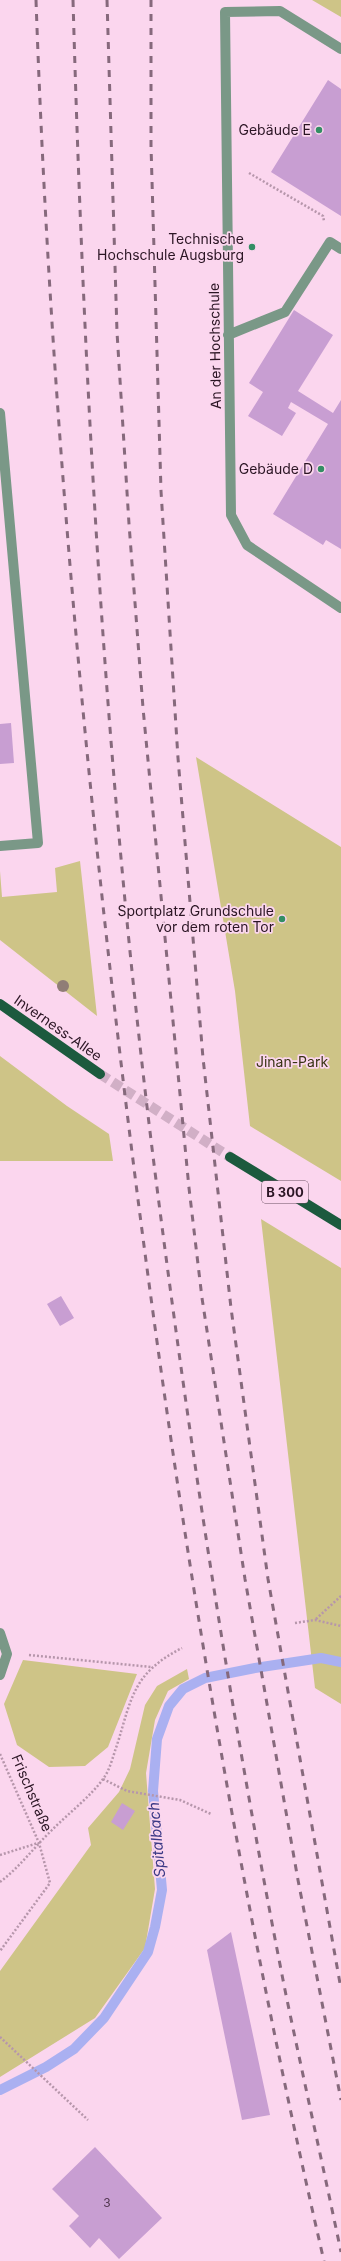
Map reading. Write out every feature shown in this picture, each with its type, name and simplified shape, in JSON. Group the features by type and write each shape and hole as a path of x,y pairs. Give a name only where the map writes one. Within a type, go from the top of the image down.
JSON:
{"main road":[{"name":"Inverness-Allee","path":"0,1004 100,1074"},
{"name":"B 300","path":"230,1157 341,1225"}],"street":[{"name":"An der Hochschule","path":"341,49 280,11 224,12 231,515 247,545 341,608"},
{"path":"228,335 285,312 330,242 341,248"},
{"path":"0,413 38,843 0,846"},
{"path":"0,1633 7,1654 4,1669 0,1675"}],"path":[{"path":"226,159 323,216 330,242"},
{"path":"315,1620 341,1596"},
{"path":"295,1623 315,1620 341,1626"},
{"path":"0,1882 14,1872 38,1843 103,1779 113,1756 130,1701 143,1676 151,1667 182,1648"},
{"path":"7,1654 151,1667"},
{"name":"Frischstraße","path":"0,1754 38,1843 50,1883 0,1951"},
{"path":"103,1779 128,1791 175,1800 211,1814"},
{"path":"0,1855 38,1843"},
{"path":"0,2037 88,2120"}],"green space":[{"path":"312,0 341,0 341,17"},
{"name":"Sportplatz Grundschule vor dem roten Tor","path":"196,757 341,847 341,1181 250,1126 235,991"},
{"path":"80,861 97,1016 0,940 0,871 2,897 57,892 55,868"},
{"path":"0,1056 67,1106 109,1134 113,1161 0,1161"},
{"path":"261,1219 341,1268 341,1704 315,1688"},
{"path":"23,1660 137,1674 108,1747 85,1766 49,1767 17,1745 4,1704"},
{"path":"187,1669 189,1679 168,1691 155,1720 146,1773 155,1889 145,1948 95,2018 0,2077 0,1971 91,1845 88,1828 119,1792 130,1769 145,1705 157,1686"}],"building":[{"name":"Gebäude E","path":"328,80 341,89 341,216 271,172"},
{"name":"Gebäude D","path":"294,310 333,335 298,391 333,413 341,400 341,549 326,540 323,545 273,514 328,424 291,402 288,408 296,413 282,436 248,416 263,392 249,383"},
{"path":"11,723 14,763 0,764 0,724"},
{"path":"61,1296 74,1318 60,1326 47,1304"},
{"path":"122,1803 135,1811 123,1830 111,1822"},
{"path":"231,1932 270,2115 242,2120 207,1950"},
{"path":"95,2147 162,2218 119,2259 99,2238 90,2248 69,2226 79,2216 52,2189"}],"waterway":[{"name":"Spitalbach","path":"0,2090 46,2067 74,2049 104,2018 148,1952 155,1927 162,1890 153,1791 157,1739 169,1706 183,1689 205,1678 255,1668 321,1658 341,1662"}],"tunnel":[{"path":"100,1074 230,1157"}],"railway":[{"path":"36,0 49,280 82,701 111,980 146,1263 188,1550 236,1836 263,1978 324,2261"},
{"path":"73,0 91,440 110,734 123,880 155,1172 183,1379 213,1585 230,1688 266,1893 286,1995 341,2252"},
{"path":"107,0 117,332 129,524 143,708 189,1188 202,1298 245,1579 298,1880 341,2100"},
{"path":"151,0 151,146 161,491 178,758 203,1058 231,1308 268,1579 341,1989"}],"place":[{"name":"Gebäude E","path":"319,130"},
{"name":"Technische Hochschule Augsburg","path":"252,247"},
{"name":"Gebäude D","path":"321,469"},
{"name":"Sportplatz Grundschule vor dem roten Tor","path":"282,919"}],"park label":[{"name":"Jinan-Park","path":"292,1062"}]}
